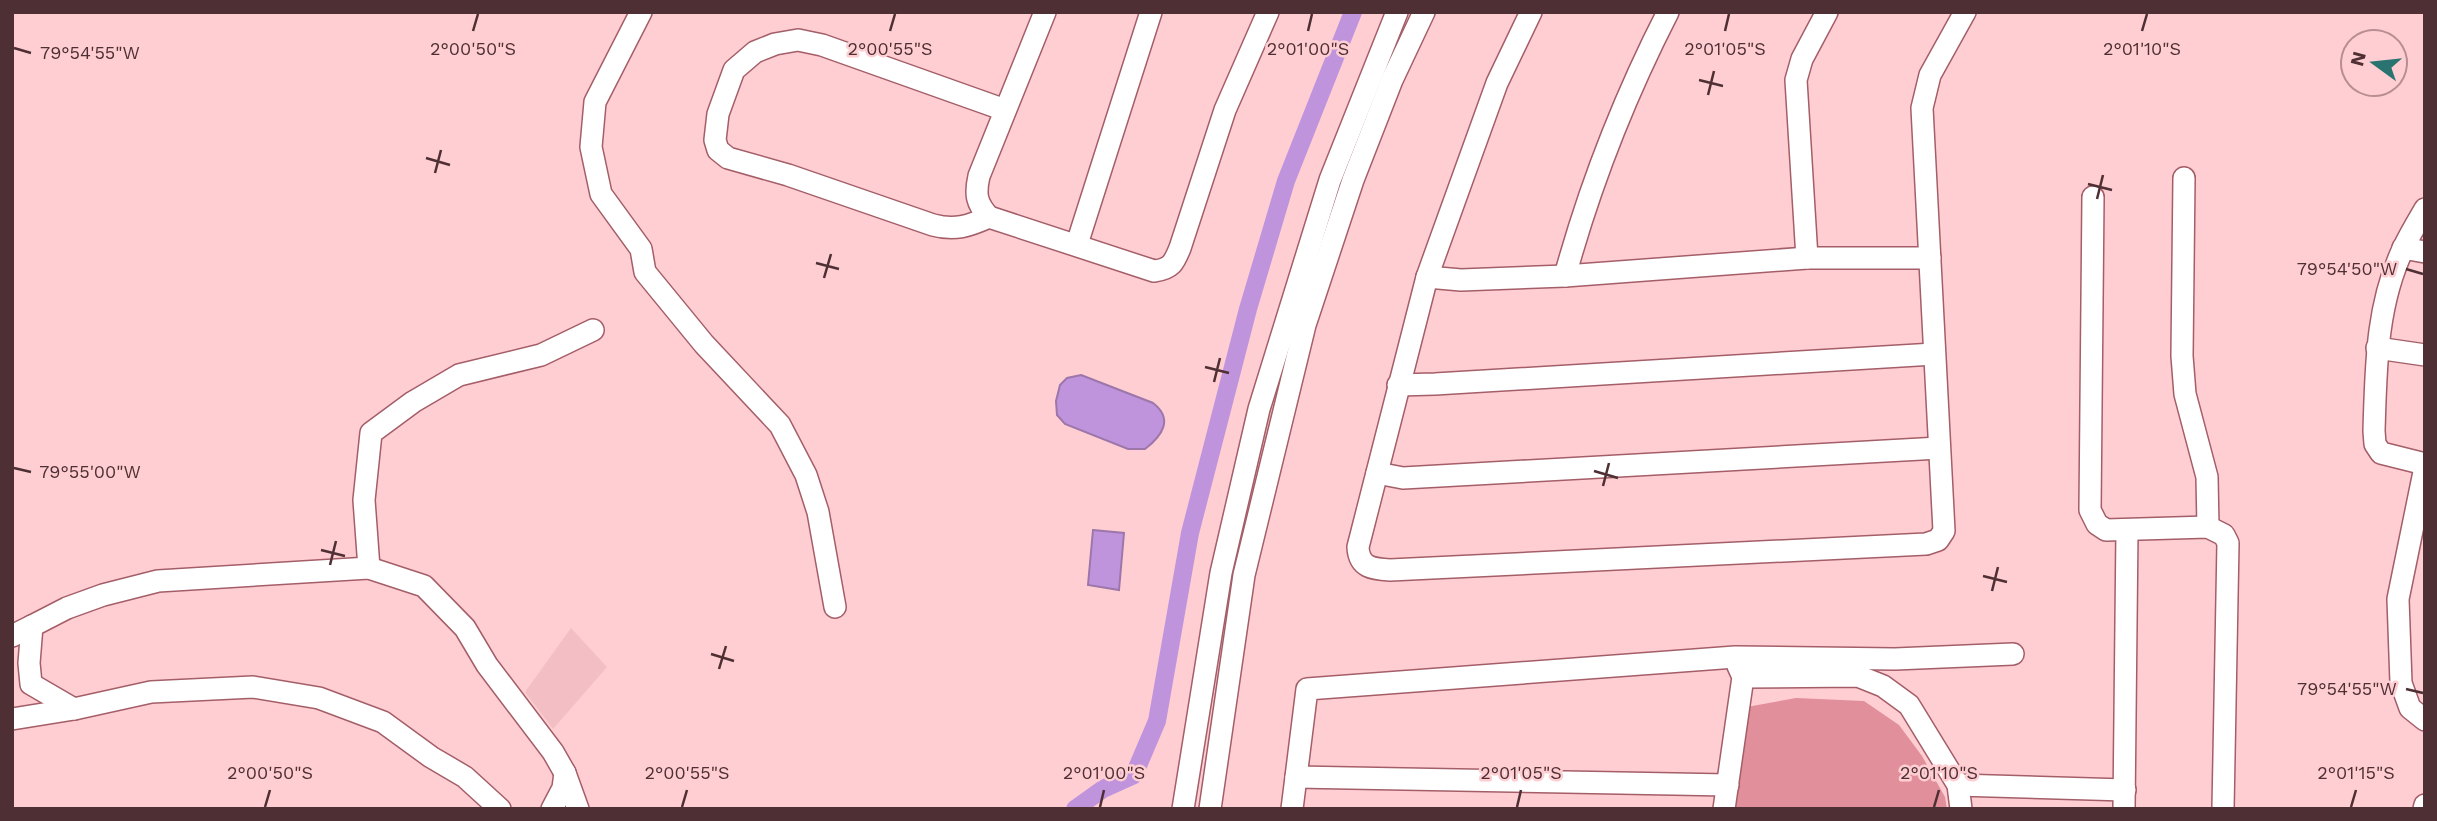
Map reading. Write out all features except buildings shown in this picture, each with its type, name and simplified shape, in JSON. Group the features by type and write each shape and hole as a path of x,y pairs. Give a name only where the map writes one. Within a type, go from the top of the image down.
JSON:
{"street":[{"path":"641,12 595,102 591,147 601,194 641,249 645,272 704,344 780,425 806,475 818,512 835,607"},
{"path":"1045,12 979,176 976,191 978,206 989,217 1154,271 1167,269 1174,263 1225,110 1268,12"},
{"path":"1077,244 1151,12"},
{"path":"1183,809 1221,572 1259,409 1330,180 1397,12"},
{"path":"1210,809 1244,575 1305,325 1353,180 1392,80 1424,12"},
{"path":"1531,12 1497,83 1427,277 1358,547 1361,560 1373,569 1930,544 1938,540 1944,531 1922,108 1923,94 1930,75 1965,12"},
{"path":"1565,276 1582,213 1647,54 1668,12"},
{"path":"1807,258 1796,80 1802,59 1827,12"},
{"path":"989,217 966,228 948,229 728,158 718,150 715,140 718,114 734,70 755,52 775,44 798,40 821,45 1005,110"},
{"path":"2185,178 2182,356 2185,394 2207,477 2208,527"},
{"path":"2093,197 2090,509 2097,524 2106,530 2208,527 2224,535 2228,543 2223,809"},
{"path":"2425,209 2403,248 2381,319 2377,348 2375,444 2381,453 2425,466 2398,599 2401,683 2410,708 2425,720"},
{"path":"2403,248 2425,251"},
{"path":"1427,277 1461,280 1565,276 1807,258 1930,258"},
{"path":"369,568 364,500 371,433 413,402 459,375 541,355 593,330"},
{"path":"2377,348 2425,355"},
{"path":"1398,384 1934,354"},
{"path":"1377,473 1402,478 1939,448"},
{"path":"1958,785 2125,800 2127,530"},
{"path":"12,636 67,608 103,595 158,581 369,568 424,586 464,628 487,665 553,752 565,773 578,809"},
{"path":"32,626 29,663 31,684 74,709"},
{"path":"1292,809 1307,689 1735,657 1895,659 2012,654"},
{"path":"1724,809 1743,677 1735,657"},
{"path":"1743,677 1858,676 1883,686 1909,705 1958,785 1961,809"},
{"path":"12,719 151,692 253,687 319,698 383,722 431,757 465,777 500,809"},
{"path":"552,809 563,788 565,773"},
{"path":"1296,777 1728,785"}],"shaded area":[{"path":"1081,375 1153,403 1163,415 1161,433 1145,449 1128,449 1065,424 1057,415 1056,401 1060,385 1067,378"},
{"path":"1093,530 1124,533 1119,590 1088,585"},
{"path":"571,628 607,667 553,729 525,692"},
{"path":"1796,698 1864,701 1899,725 1922,756 1945,797 1947,809 1724,809 1741,708"}],"waterway":[{"path":"1075,809 1103,789 1134,775 1157,721 1190,533 1248,309 1286,181 1353,12"}]}
